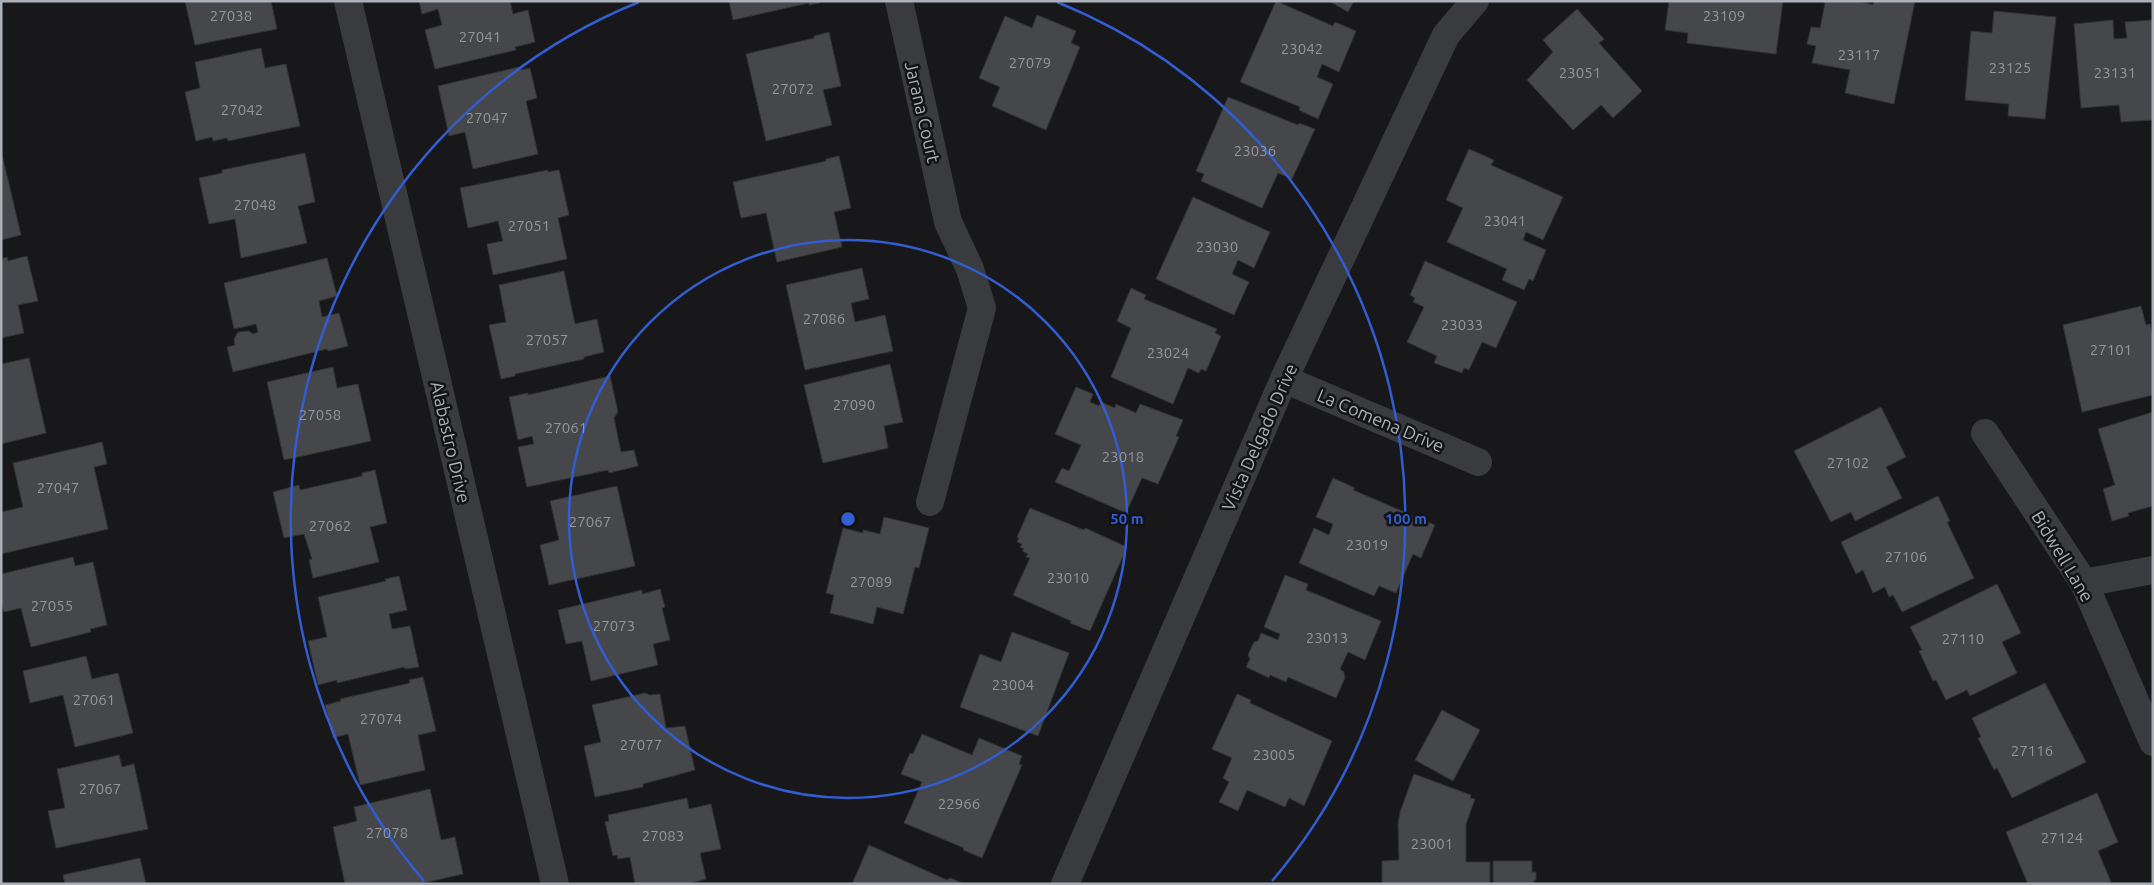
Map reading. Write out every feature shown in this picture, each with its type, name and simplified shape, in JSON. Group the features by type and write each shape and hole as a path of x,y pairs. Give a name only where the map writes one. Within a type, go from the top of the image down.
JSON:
{"street":[{"name":"Alabastro Drive","path":"348,1 554,884"},
{"name":"Jarana Court","path":"899,1 948,222 970,269 982,308 930,502"},
{"name":"Vista Delgado Drive","path":"1064,884 1284,379 1446,35 1475,1"},
{"name":"La Comena Drive","path":"1284,379 1478,462"},
{"name":"Bidwell Lane","path":"1985,433 2084,583 2153,742"},
{"path":"2084,583 2153,570"}],"building":[{"path":"185,1 271,1 277,29 195,45"},
{"path":"419,1 510,1 513,14 528,10 535,42 515,47 516,50 435,69 425,30 442,25 438,9 422,14"},
{"path":"729,1 819,1 820,3 809,5 809,3 733,20"},
{"path":"1276,1 1333,26 1335,22 1356,31 1339,72 1322,64 1317,77 1333,84 1318,119 1299,110 1300,107 1240,82"},
{"path":"1329,1 1354,1 1348,12"},
{"path":"1669,1 1783,1 1776,54 1687,43 1688,33 1665,30"},
{"path":"1823,1 1858,1 1873,5 1874,1 1915,1 1894,104 1845,93 1850,70 1812,63 1816,46 1807,44 1811,27 1820,28 1825,3"},
{"path":"1577,9 1604,39 1599,43 1642,91 1613,118 1601,105 1573,130 1527,80 1553,52 1543,40"},
{"path":"1994,11 2056,17 2045,119 2008,116 2009,104 1965,100 1971,31 1992,33"},
{"path":"1037,15 1076,31 1071,43 1080,47 1046,130 992,106 1000,87 979,78 1005,16 1032,28"},
{"path":"2113,20 2114,39 2127,38 2125,22 2153,20 2153,120 2121,122 2119,105 2081,108 2074,24"},
{"path":"829,32 841,86 823,90 832,125 766,141 746,54 814,38 814,36"},
{"path":"261,48 265,68 286,64 300,126 228,141 227,138 213,141 212,137 196,141 185,92 200,88 195,62"},
{"path":"519,67 520,70 530,68 537,98 526,101 538,154 473,169 465,132 449,136 438,86"},
{"path":"1228,97 1298,125 1299,123 1315,129 1292,179 1278,173 1262,208 1201,181 1204,174 1196,171"},
{"path":"1469,149 1494,160 1491,165 1563,197 1543,240 1526,232 1523,240 1546,250 1533,281 1529,279 1524,290 1502,280 1507,269 1447,242 1463,208 1446,200"},
{"path":"1,150 21,235 1,240"},
{"path":"305,153 315,202 298,206 307,243 241,258 235,219 209,224 199,178 222,173 222,170"},
{"path":"839,156 851,208 834,212 842,247 777,262 766,213 741,218 733,182 826,161 826,159"},
{"path":"548,170 548,172 559,170 569,215 558,218 567,259 493,275 487,244 503,241 498,221 468,228 460,188"},
{"path":"1193,197 1270,232 1254,268 1238,260 1232,274 1249,282 1234,315 1156,279"},
{"path":"27,256 38,301 18,305 24,333 1,338 1,259 7,257 8,261"},
{"path":"327,258 337,296 319,301 322,317 339,313 348,346 328,351 327,349 233,372 227,347 235,345 234,339 238,332 249,331 253,334 258,332 256,324 234,329 224,283"},
{"path":"1425,261 1517,302 1496,348 1482,342 1469,370 1464,368 1462,373 1434,363 1437,356 1407,342 1424,307 1413,302 1415,298 1410,295"},
{"path":"862,268 869,299 851,303 855,322 885,315 893,351 805,370 786,285"},
{"path":"564,271 575,324 597,319 604,352 584,357 584,359 515,374 515,376 501,379 489,325 506,322 499,285"},
{"path":"1131,288 1146,295 1144,299 1217,329 1215,333 1221,336 1206,371 1201,369 1199,373 1188,368 1173,404 1111,377 1131,328 1117,321"},
{"path":"2141,306 2146,325 2150,324 2153,337 2153,395 2082,412 2063,325"},
{"path":"29,358 46,433 1,444 1,364"},
{"path":"890,364 903,422 884,426 888,448 823,463 804,385"},
{"path":"333,367 337,388 358,384 371,441 284,460 267,382"},
{"path":"610,376 618,412 614,418 621,452 634,450 638,466 609,473 608,470 527,487 518,447 534,444 532,436 518,440 509,397 528,393 528,395"},
{"path":"1076,387 1093,394 1090,402 1099,406 1101,402 1115,408 1116,404 1136,413 1140,404 1183,420 1176,436 1179,437 1158,484 1142,478 1126,513 1055,482 1062,468 1069,471 1081,445 1055,434"},
{"path":"1881,407 1906,457 1886,467 1902,498 1855,521 1851,512 1831,522 1794,451"},
{"path":"2153,412 2153,506 2128,513 2129,516 2112,521 2103,489 2115,485 2098,429"},
{"path":"102,442 107,464 94,467 108,529 1,554 1,512 23,507 13,463"},
{"path":"375,470 387,523 370,527 379,562 313,578 309,560 312,559 304,534 284,538 273,492 299,485 300,490 362,476 362,473"},
{"path":"1333,478 1355,488 1353,490 1435,525 1421,558 1413,554 1396,593 1379,586 1374,596 1299,563 1314,528 1329,535 1333,524 1316,517"},
{"path":"617,486 635,566 549,585 540,545 559,540 550,501"},
{"path":"1938,496 1950,521 1947,522 1974,578 1902,612 1893,595 1889,597 1885,587 1873,593 1863,570 1856,574 1841,542"},
{"path":"1030,508 1084,530 1085,528 1127,547 1090,631 1013,595 1030,558 1026,557 1028,554 1022,551 1024,549 1020,547 1022,544 1017,542 1019,538 1017,537"},
{"path":"884,517 929,528 919,568 915,567 903,614 877,607 873,624 830,613 834,595 826,593 843,528 863,533 863,530 880,534"},
{"path":"73,557 75,566 93,562 107,625 90,629 91,632 31,647 21,608 4,612 1,602 1,574"},
{"path":"1285,575 1308,584 1306,590 1381,621 1365,660 1348,652 1340,669 1344,672 1345,678 1336,698 1288,677 1286,682 1270,675 1269,678 1246,667 1250,659 1248,655 1261,633 1278,640 1280,634 1264,627"},
{"path":"399,576 407,610 389,614 392,629 410,626 419,667 405,669 404,667 337,683 337,680 318,685 308,641 327,637 318,597 386,581 385,579"},
{"path":"1997,584 2021,633 2002,642 2017,673 1970,696 1967,690 1946,700 1936,680 1933,681 1919,651 1922,650 1910,627"},
{"path":"660,589 665,607 662,608 670,640 653,644 658,665 591,681 582,641 566,644 558,610 642,590 642,594"},
{"path":"1012,632 1069,653 1038,736 960,707 980,654 1001,662"},
{"path":"86,656 92,679 118,673 133,733 75,747 63,695 30,703 23,671"},
{"path":"423,677 436,731 418,735 425,770 360,785 348,734 333,738 325,705 341,701 340,699 410,683 409,680"},
{"path":"2045,683 2086,762 2012,798 1997,768 1994,770 1978,738 1981,737 1972,718"},
{"path":"645,693 650,695 660,694 666,728 685,726 695,770 643,784 643,787 595,797 584,746 601,742 592,705"},
{"path":"1237,694 1251,700 1250,703 1332,741 1304,806 1289,798 1285,807 1247,790 1238,811 1219,802 1229,782 1223,778 1232,758 1212,749"},
{"path":"1442,710 1480,730 1453,781 1415,760"},
{"path":"922,734 972,755 979,738 1022,756 1019,764 1022,765 982,858 963,850 964,848 904,823 922,782 901,774 910,753 913,754"},
{"path":"119,755 122,767 134,764 148,829 56,848 48,811 65,808 57,769"},
{"path":"1414,774 1471,795 1470,798 1475,799 1466,824 1466,862 1490,862 1490,884 1382,884 1382,861 1399,860 1398,825 1400,812"},
{"path":"430,789 441,840 455,837 463,874 419,884 345,884 333,827 357,821 354,807"},
{"path":"2097,793 2118,842 2098,851 2111,882 2106,884 2028,884 2006,832"},
{"path":"687,798 689,809 711,804 721,849 700,853 706,879 687,884 635,884 630,857 618,859 617,855 613,856 605,822 609,821 608,815"},
{"path":"869,845 947,880 951,878 964,884 852,884"},
{"path":"140,858 146,884 65,884 63,875"},
{"path":"1493,861 1532,861 1532,872 1536,872 1534,884 1493,884"}]}
